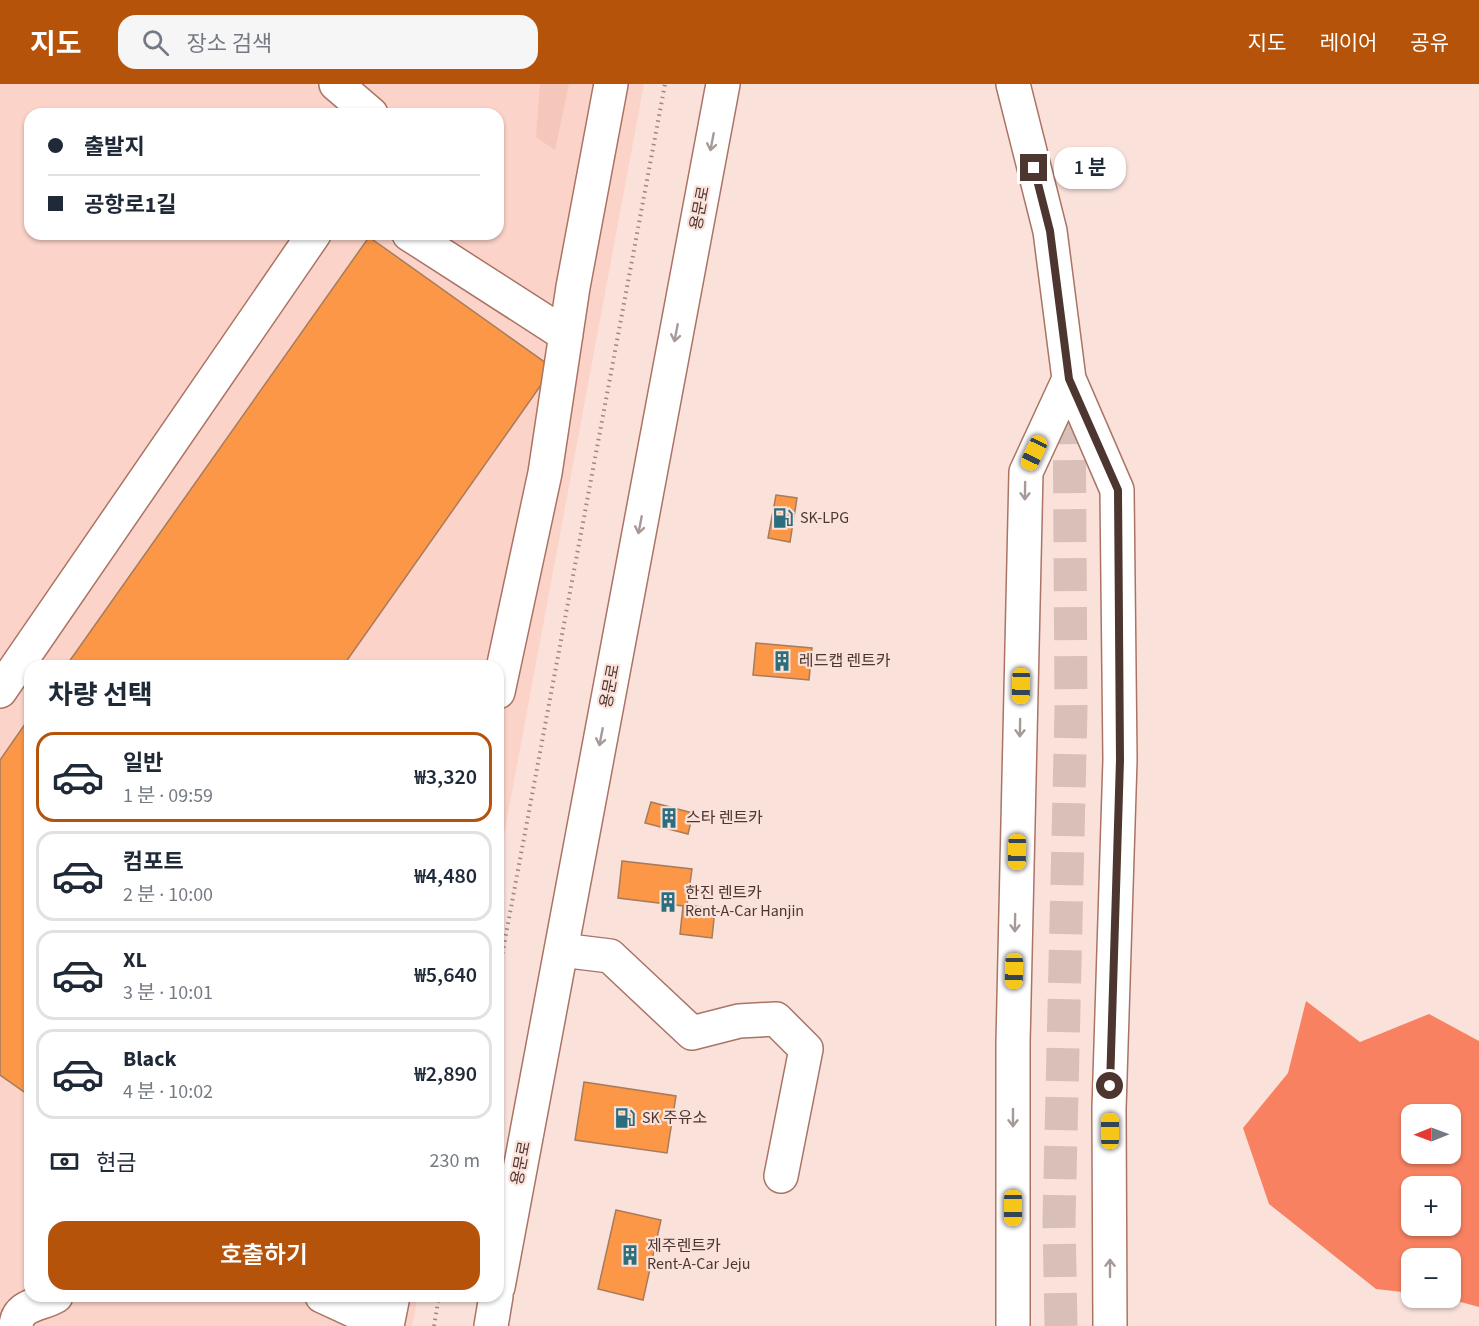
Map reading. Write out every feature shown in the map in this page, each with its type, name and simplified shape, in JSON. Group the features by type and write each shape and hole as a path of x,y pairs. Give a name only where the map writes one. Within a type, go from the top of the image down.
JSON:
{"street":[{"path":"336,84 364,108"},
{"path":"504,664 545,473 589,194 611,84"},
{"name":"용문로","path":"504,1255 723,84"},
{"path":"1012,84 1050,231 1069,379 1118,490 1120,760 1109,1109 1110,1326"},
{"path":"0,691 310,240"},
{"path":"418,240 567,335"},
{"path":"1013,1326 1012,1042 1026,472 1069,379"},
{"path":"561,950 610,956 692,1034 739,1021 776,1019 806,1049 781,1176"},
{"path":"16,1326 19,1314 25,1308 40,1302"},
{"path":"335,1302 387,1326 392,1302"},
{"path":"491,1326 495,1302"}],"path":[{"path":"504,945 665,84"},
{"path":"434,1326 438,1302"}],"shaded area":[{"path":"0,84 644,84 504,835 504,660 24,660 24,1302 417,1302 412,1326 0,1326"},
{"path":"540,84 569,84 555,150 536,137"},
{"path":"1306,1001 1360,1042 1429,1014 1479,1041 1479,1307 1461,1302 1461,1248 1401,1248 1401,1292 1376,1289 1269,1204 1243,1128 1288,1073"}],"building":[{"path":"367,240 373,240 553,368 347,660 70,660"},
{"name":"SK-LPG","path":"776,495 797,498 790,542 768,538"},
{"name":"레드캡 렌트카","path":"756,643 812,648 809,680 753,675"},
{"path":"24,726 24,1092 0,1075 0,760"},
{"name":"스타 렌트카","path":"651,802 693,813 688,834 645,823"},
{"name":"한진 렌트카 Rent-A-Car Hanjin","path":"622,861 692,869 687,905 715,909 712,938 680,934 683,906 618,898"},
{"name":"SK 주유소","path":"584,1082 676,1096 667,1153 575,1140"},
{"name":"제주렌트카 Rent-A-Car Jeju","path":"616,1210 661,1220 643,1300 598,1289"}],"tunnel":[{"path":"1061,1326 1059,1220 1071,709 1069,379"}],"place":[{"name":"SK-LPG","path":"783,518"},
{"name":"레드캡 렌트카","path":"782,661"},
{"name":"스타 렌트카","path":"669,818"},
{"name":"한진 렌트카 Rent-A-Car Hanjin","path":"668,902"},
{"name":"SK 주유소","path":"625,1118"},
{"name":"제주렌트카 Rent-A-Car Jeju","path":"630,1255"}],"route":[{"path":"1034,168 1050,231 1069,379 1118,490 1120,760 1110,1086"}]}
